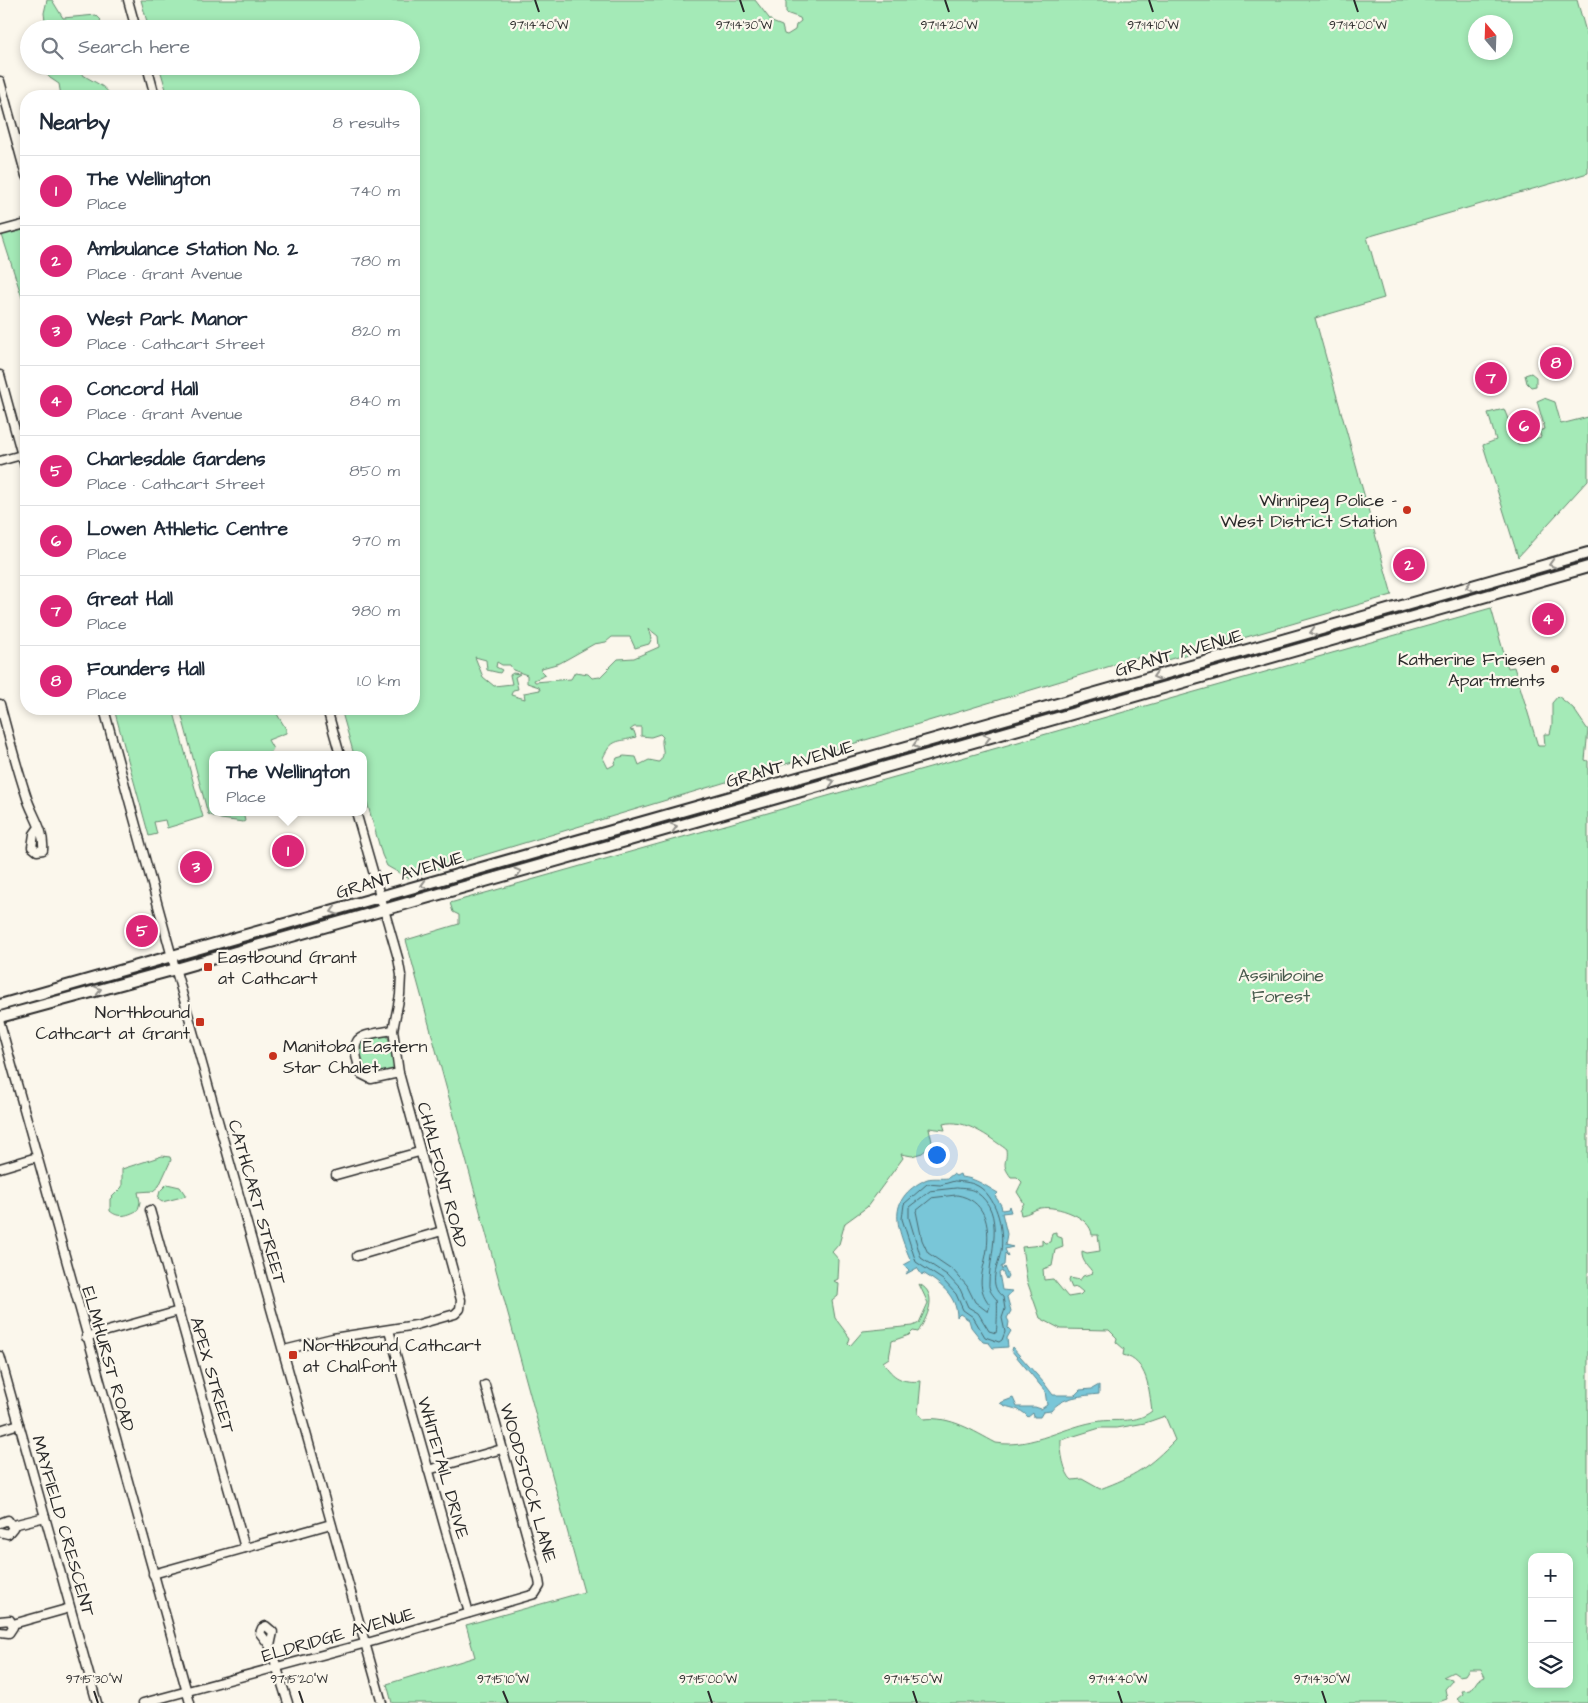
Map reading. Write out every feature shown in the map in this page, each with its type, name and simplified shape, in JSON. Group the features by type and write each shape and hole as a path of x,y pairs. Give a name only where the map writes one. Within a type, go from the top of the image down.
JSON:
{"main road":[{"name":"GRANT AVENUE","path":"0,1005 1588,554"},
{"name":"GRANT AVENUE","path":"0,1017 176,969 1588,567"}],"street":[{"path":"128,0 134,20"},
{"path":"149,75 153,90"},
{"path":"0,80 20,154"},
{"path":"0,232 20,226"},
{"path":"0,375 20,441"},
{"path":"0,461 20,455"},
{"path":"0,704 26,798 39,827"},
{"name":"CATHCART STREET","path":"106,715 382,1703"},
{"path":"329,715 339,751"},
{"name":"CHALFONT ROAD","path":"284,1350 333,1338 388,1330 455,1314 460,1309 461,1300 419,1152 399,1073 393,1030 400,995 400,975 381,898 357,816"},
{"name":"ELMHURST ROAD","path":"0,1023 86,1338 190,1703"},
{"path":"393,1030 364,1036 356,1041 354,1049 361,1074 371,1079 399,1073"},
{"path":"336,1175 419,1152"},
{"path":"0,1168 37,1157"},
{"name":"APEX STREET","path":"150,1210 245,1548"},
{"path":"357,1256 442,1231"},
{"path":"86,1338 179,1311"},
{"name":"WHITETAIL DRIVE","path":"388,1330 468,1613"},
{"name":"MAYFIELD CRESCENT","path":"0,1356 97,1703"},
{"name":"WOODSTOCK LANE","path":"485,1385 539,1580 538,1590"},
{"path":"0,1430 19,1424"},
{"path":"428,1470 502,1449"},
{"path":"12,1525 44,1517"},
{"path":"0,1522 6,1520 12,1525"},
{"path":"153,1574 331,1524"},
{"path":"0,1532 8,1534 12,1530 12,1525"},
{"name":"ELDRIDGE AVENUE","path":"143,1703 187,1693 530,1596 538,1590"},
{"path":"13,1624 70,1608"},
{"path":"0,1621 7,1619 13,1624"},
{"path":"0,1632 9,1633 13,1630 13,1624"},
{"path":"270,1646 288,1703"}],"green space":[{"path":"47,0 52,0 63,18 96,15 101,20 45,20 44,13"},
{"path":"141,0 755,0 772,22 782,26 784,34 787,35 795,30 796,25 801,21 800,18 786,13 786,0 1577,0 1588,39 1588,173 1367,237 1384,298 1315,318 1392,595 1160,662 1157,652 408,878 387,866 382,855 367,802 367,751 353,751 343,715 420,715 420,90 166,90 162,75 420,75 420,20 147,20","holes":["649,629 658,636 659,647 634,658 618,659 600,677 592,678 588,674 575,672 571,679 535,682 534,680 546,675 541,670 542,668 560,663 594,644 606,642 612,637 630,637 635,648 649,644 652,638","475,657 486,660 487,670 500,673 502,670 496,667 497,662 502,665 510,665 513,670 527,675 527,683 539,687 540,690 524,693 525,699 511,695 513,690 518,689 515,677 520,674 513,673 510,675 512,684 494,686 483,677","634,727 641,727 641,736 651,737 660,734 663,737 662,759 659,762 649,760 639,765 636,757 624,756 617,758 614,765 608,768 603,758 609,747 616,742 636,737 634,731 630,730"]},
{"path":"47,75 83,75 107,90 60,90 59,84"},
{"path":"20,230 20,291 2,235"},
{"path":"1531,373 1536,377 1536,386 1531,387 1527,383 1525,375"},
{"path":"1544,398 1555,402 1561,424 1588,417 1588,480 1518,557 1483,445 1496,440 1488,413 1504,409 1518,444 1541,437 1539,431 1545,429 1537,401"},
{"name":"Assiniboine Forest","path":"1491,608 1508,668 1514,667 1538,746 1545,746 1544,734 1550,734 1552,703 1558,696 1573,708 1588,730 1585,760 1588,761 1588,1703 1462,1703 1457,1699 1463,1694 1462,1691 1471,1690 1478,1680 1485,1677 1481,1669 1469,1669 1465,1675 1459,1676 1453,1672 1443,1677 1452,1679 1452,1681 1445,1689 1447,1699 1436,1703 392,1703 387,1684 475,1657 466,1625 584,1592 406,940 459,924 459,915 453,912 450,903","holes":["951,1123 968,1126 1006,1149 1006,1169 1011,1177 1017,1177 1022,1182 1017,1192 1024,1203 1020,1210 1021,1215 1040,1208 1064,1210 1086,1223 1092,1235 1098,1235 1100,1251 1087,1253 1082,1251 1084,1261 1093,1273 1083,1276 1080,1280 1070,1278 1069,1281 1072,1288 1077,1287 1083,1292 1080,1295 1068,1297 1053,1279 1044,1280 1043,1269 1052,1266 1055,1250 1063,1247 1062,1238 1056,1236 1056,1232 1052,1233 1050,1242 1045,1243 1042,1240 1042,1245 1022,1247 1027,1281 1040,1318 1061,1329 1109,1330 1117,1338 1116,1342 1124,1349 1123,1355 1138,1363 1146,1377 1152,1411 1140,1418 1088,1423 1036,1440 1009,1444 996,1443 953,1422 924,1419 918,1414 921,1381 908,1381 894,1376 883,1362 889,1358 892,1341 909,1335 913,1331 918,1332 927,1314 930,1300 929,1294 919,1284 928,1303 919,1323 913,1326 863,1331 850,1346 848,1344 850,1338 835,1318 832,1301 838,1296 839,1284 834,1281 838,1279 839,1260 832,1252 839,1244 845,1223 867,1207 903,1158 901,1154 912,1156 922,1153 932,1145 929,1128 945,1130 943,1124","1165,1416 1175,1440 1141,1470 1123,1480 1100,1489 1082,1479 1072,1480 1069,1477 1063,1462 1061,1440 1100,1428 1117,1428 1145,1423"]},
{"path":"116,715 175,715 203,817 167,828 165,820 154,822 157,834 149,836"},
{"path":"182,715 278,715 286,729 286,733 268,740 273,749 271,751 209,751 208,814"},
{"path":"213,816 244,816 245,821 243,822"},
{"path":"384,1033 389,1039 395,1062 394,1068 387,1074 377,1076 363,1073 358,1044 362,1040"},
{"path":"162,1156 170,1157 171,1160 159,1186 153,1191 138,1192 140,1202 138,1210 128,1215 120,1216 110,1211 110,1199 122,1187 122,1169"},
{"path":"167,1184 180,1187 186,1196 162,1202 158,1199 160,1191"}],"water":[{"path":"953,1174 956,1176 960,1174 961,1177 976,1181 998,1193 995,1196 1002,1210 1008,1209 1009,1206 1011,1212 1002,1213 1007,1234 1005,1245 1013,1247 1005,1249 1008,1256 1005,1253 1004,1265 1001,1267 1002,1270 1004,1267 1008,1276 1006,1279 1002,1271 999,1273 1002,1290 1012,1291 1007,1297 1011,1311 1007,1318 1009,1322 1008,1328 1011,1331 1007,1338 1008,1347 993,1348 989,1343 983,1342 971,1327 969,1320 960,1314 957,1317 954,1302 946,1290 923,1273 922,1275 917,1268 906,1274 909,1270 904,1265 911,1261 899,1226 899,1206 904,1196 912,1188 925,1180 948,1178"},
{"path":"1012,1347 1053,1395 1075,1395 1080,1390 1092,1389 1099,1385 1099,1394 1080,1396 1061,1402 1051,1411 1043,1412 1040,1417 1034,1417 1033,1413 1028,1417 1021,1411 1000,1403 1013,1398 1017,1407 1041,1409 1047,1405 1045,1391 1011,1350"}],"place":[{"name":"Founders Hall","path":"1556,363"},
{"name":"Great Hall","path":"1491,378"},
{"name":"Lowen Athletic Centre","path":"1524,426"},
{"name":"Winnipeg Police - West District Station","path":"1407,510"},
{"name":"Ambulance Station No. 2","path":"1409,565"},
{"name":"Concord Hall","path":"1548,619"},
{"name":"Katherine Friesen Apartments","path":"1555,669"},
{"name":"The Wellington","path":"288,851"},
{"name":"West Park Manor","path":"196,867"},
{"name":"Charlesdale Gardens","path":"142,931"},
{"name":"Eastbound Grant at Cathcart","path":"208,967"},
{"name":"Northbound Cathcart at Grant","path":"200,1022"},
{"name":"Manitoba Eastern Star Chalet","path":"273,1056"},
{"name":"Northbound Cathcart at Chalfont","path":"293,1355"}]}
